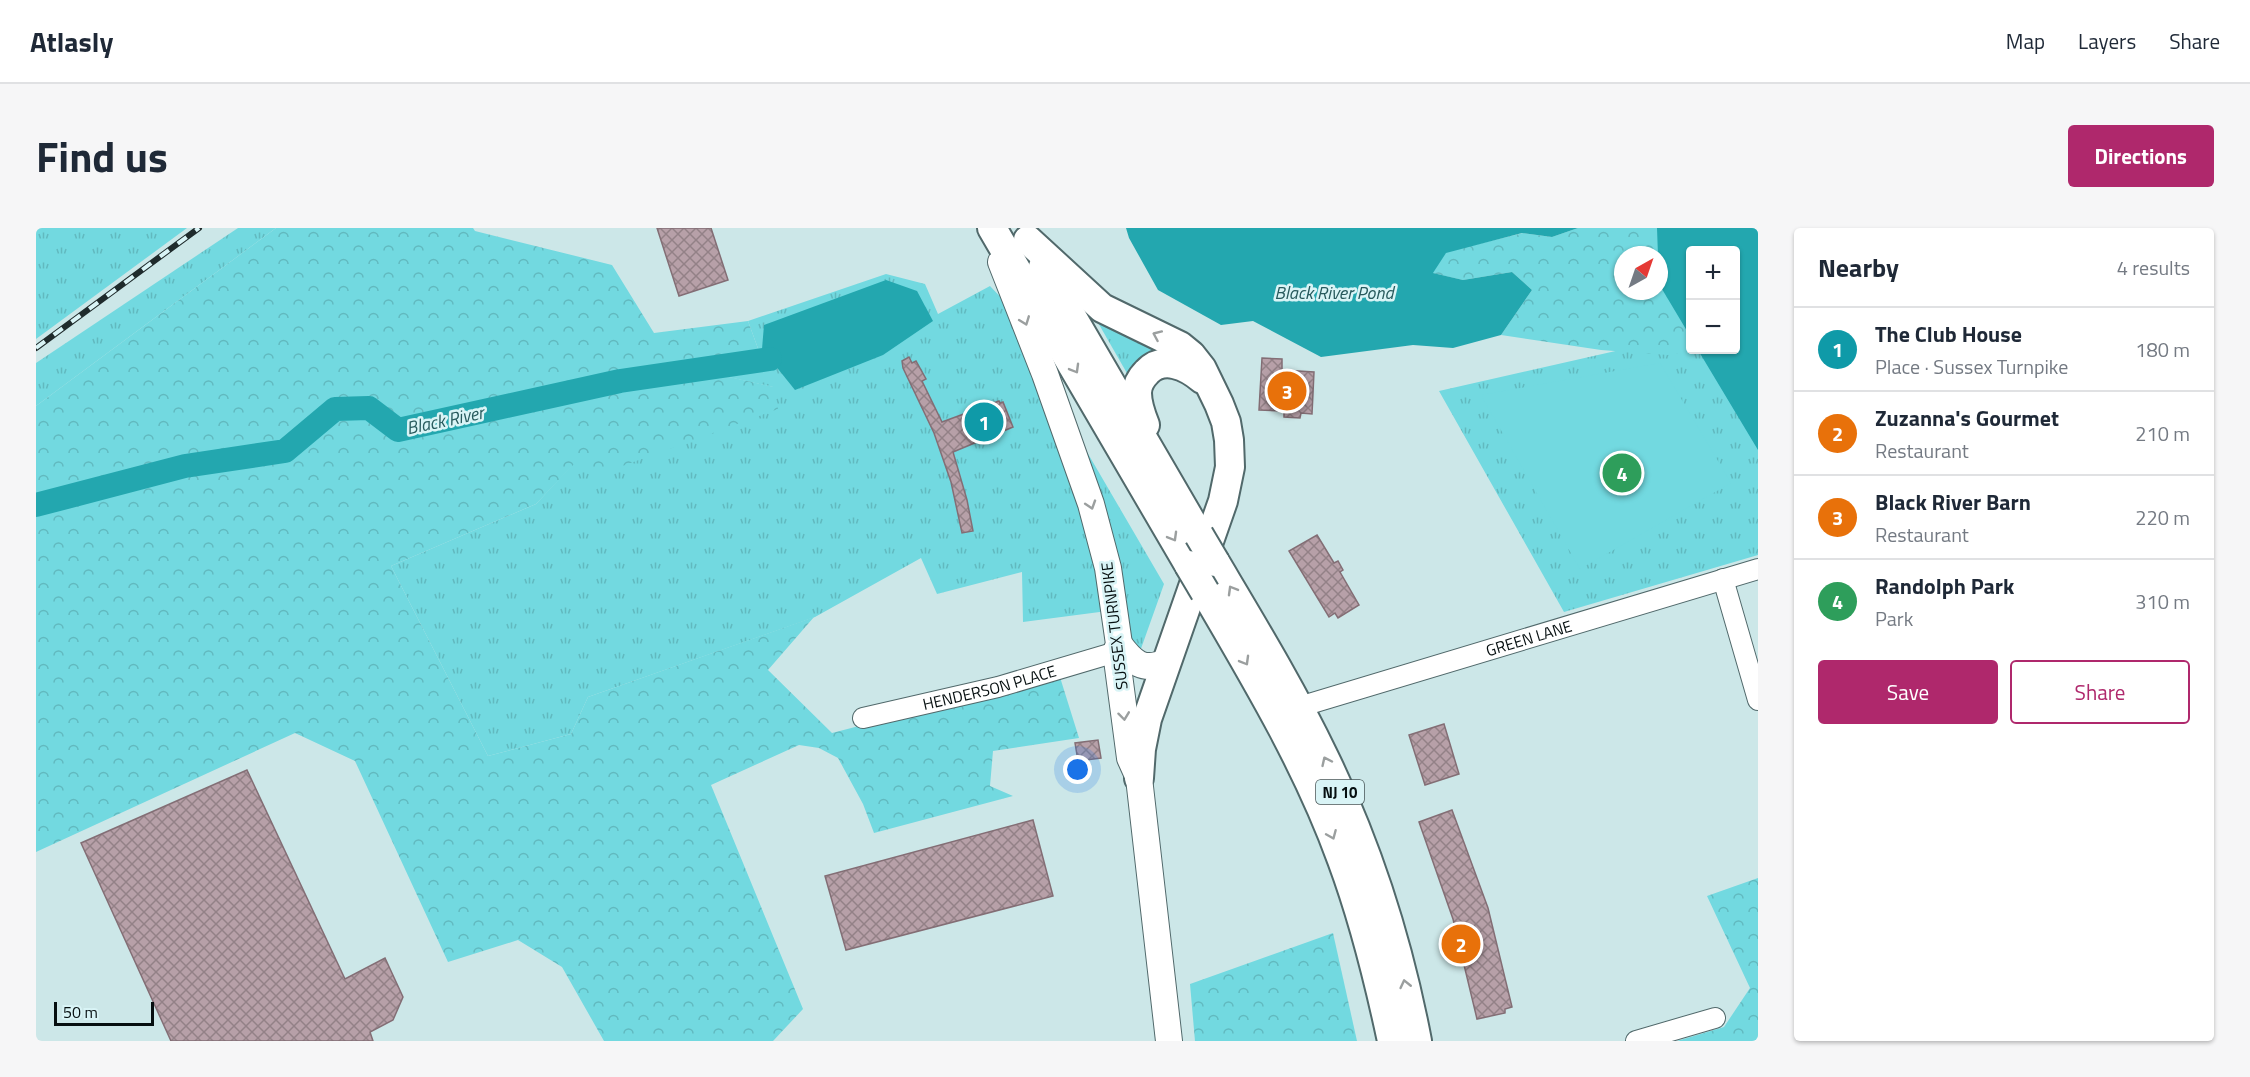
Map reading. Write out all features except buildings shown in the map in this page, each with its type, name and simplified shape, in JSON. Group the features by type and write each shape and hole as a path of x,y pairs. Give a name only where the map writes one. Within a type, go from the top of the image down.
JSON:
{"highway":[{"name":"NJ 10","path":"992,228 1202,563 1299,707 1335,780 1378,889 1400,960 1417,1041"},
{"name":"NJ 10","path":"1025,234 1199,535 1205,592 1290,742 1342,860 1363,923 1392,1041"},
{"path":"1025,234 1102,308 1171,341 1191,355 1202,369 1226,422 1230,467 1228,483 1147,719 1141,749 1139,778"},
{"path":"1161,470 1138,402 1137,388 1142,377 1156,365 1178,364 1197,374 1212,389"}],"main road":[{"name":"SUSSEX TURNPIKE","path":"987,228 1024,319 1091,504 1108,568 1130,758 1139,778 1169,1041"},
{"path":"1118,648 1137,664 1157,666 1166,662"}],"street":[{"name":"GREEN LANE","path":"1299,707 1758,569"},
{"path":"1723,579 1758,700"},
{"name":"HENDERSON PLACE","path":"863,718 999,687 1118,648"},
{"path":"1636,1041 1715,1018"}],"green space":[{"path":"36,228 187,228 36,339"},
{"path":"238,228 276,228 36,406 36,363"},
{"path":"276,228 473,228 475,231 612,265 654,333 748,321 760,354 725,376 774,387 778,409 606,472 575,463 536,504 391,566 488,756 571,734 588,697 814,617 768,670 832,733 1059,674 1079,738 993,751 990,786 1013,796 874,833 863,804 838,758 819,748 799,745 711,785 803,1009 773,1041 604,1041 562,967 518,940 448,962 355,761 295,733 36,852 36,406"},
{"path":"1578,228 1657,228 1658,246 1614,246 1614,300 1668,299 1686,329 1686,352 1668,355 1601,350 1501,335 1532,290 1512,272 1463,280 1432,273 1446,252 1523,233 1552,237"},
{"path":"1603,228 1758,228 1758,555 1564,612 1439,391 1664,340 1660,300 1668,300 1668,246 1616,246"},
{"path":"886,274 925,284 938,314 990,286 1010,307 1059,404 1164,584 1127,688 1115,610 1023,622 1022,572 937,594 921,558 815,617 588,697 571,734 488,756 391,566 536,504 575,462 773,387 724,376 760,354 748,321"},
{"path":"1089,307 1172,350 1128,375"},
{"path":"1660,363 1731,483 1580,569 1481,395"},
{"path":"1758,878 1758,1041 1677,1041 1724,1027 1750,988 1707,896"},
{"path":"1333,933 1357,1041 1195,1041 1190,984"}],"water":[{"name":"Black River Pond","path":"1126,228 1578,228 1552,237 1522,233 1446,253 1433,273 1463,280 1512,272 1532,290 1501,335 1453,348 1413,345 1321,357 1253,321 1221,325 1158,290 1129,238"},
{"path":"1657,228 1758,228 1758,450 1700,354 1740,354 1740,246 1686,246 1686,329 1668,299 1668,246 1658,246"},
{"path":"886,280 917,291 933,321 883,355 795,390 762,349 764,325"}],"waterway":[{"name":"Black River","path":"36,505 185,466 285,451 335,409 369,408 398,430 620,381 770,359"}],"railway":[{"path":"36,348 199,228"}],"place":[{"name":"Black River Barn","path":"1287,391"},
{"name":"The Club House","path":"984,422"},
{"name":"Randolph Park","path":"1622,473"},
{"name":"Zuzanna's Gourmet","path":"1461,944"}]}
